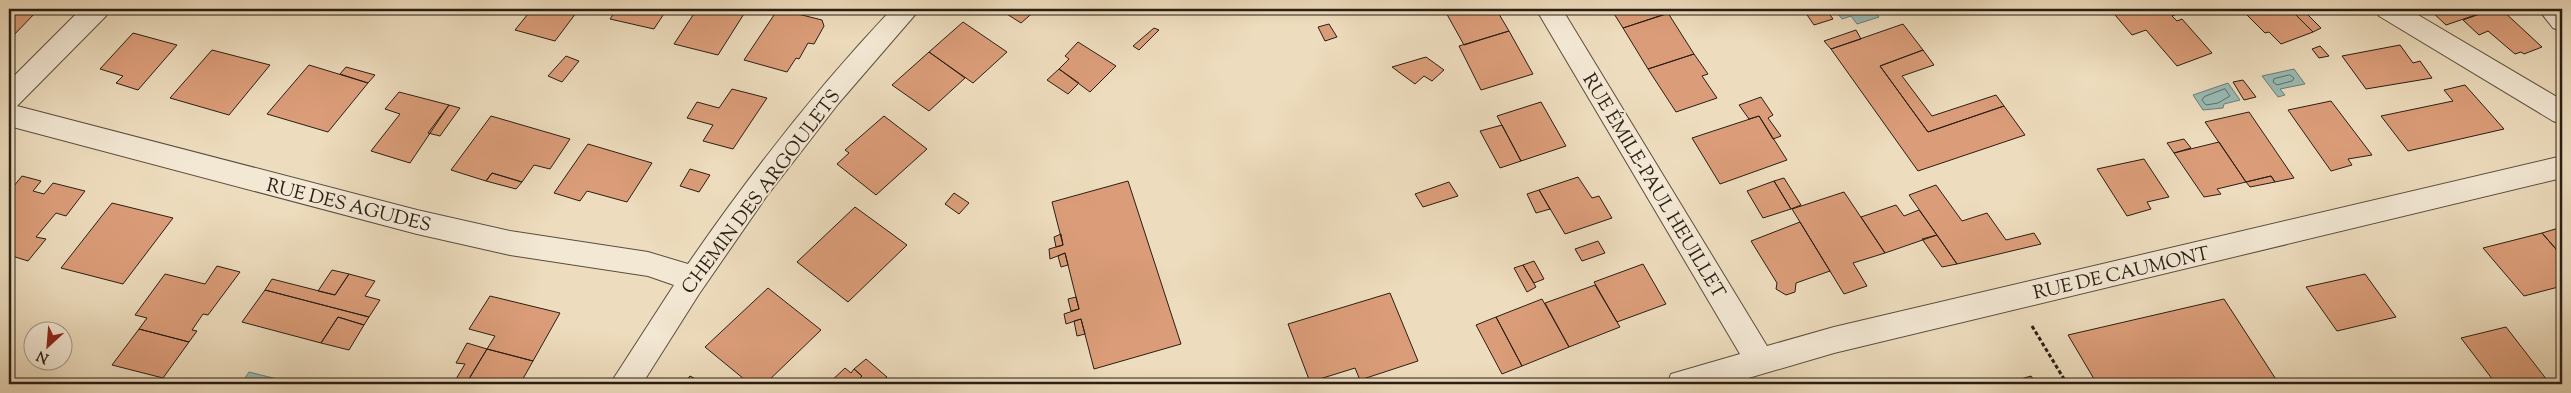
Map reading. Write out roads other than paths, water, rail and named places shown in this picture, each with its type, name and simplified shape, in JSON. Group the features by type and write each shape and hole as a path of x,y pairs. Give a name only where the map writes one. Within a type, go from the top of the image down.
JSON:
{"street":[{"path":"9,98 97,9"},
{"name":"CHEMIN DES ARGOULETS","path":"625,384 693,278 819,109 879,38 907,9"},
{"name":"RUE ÉMILE-PAUL HEUILLET","path":"1549,9 1760,361"},
{"path":"2388,9 2562,113"},
{"path":"2551,9 2562,21"},
{"name":"RUE DES AGUDES","path":"9,115 417,222 510,243 648,264 693,278"},
{"name":"RUE DE CAUMONT","path":"1682,384 1834,340 2562,167"}],"water":[{"path":"1834,9 1873,9 1879,17 1857,24 1851,16 1842,19"},
{"path":"2294,69 2305,84 2280,89 2285,95 2278,97 2262,76"},
{"path":"2228,83 2240,100 2224,104 2223,108 2203,110 2193,95"},
{"path":"249,372 297,384 241,384"}]}
